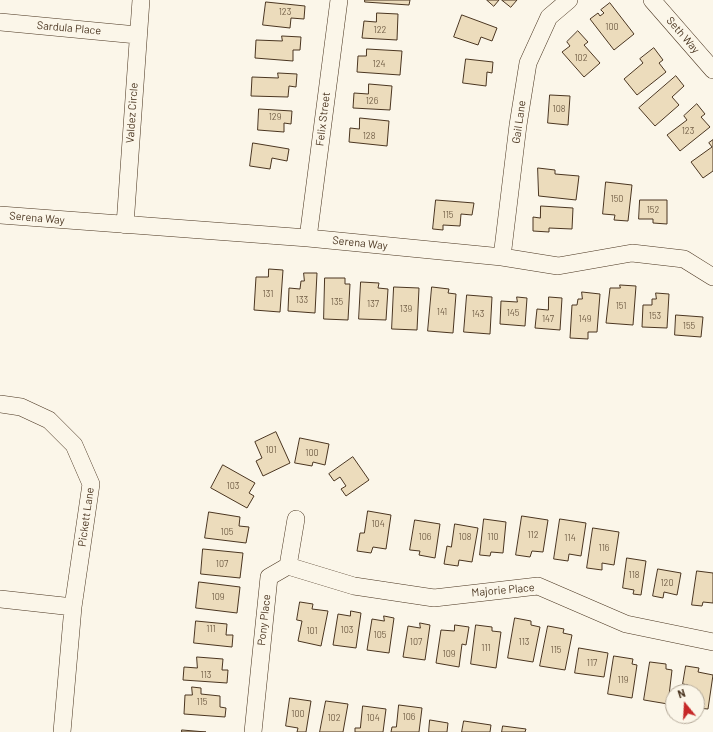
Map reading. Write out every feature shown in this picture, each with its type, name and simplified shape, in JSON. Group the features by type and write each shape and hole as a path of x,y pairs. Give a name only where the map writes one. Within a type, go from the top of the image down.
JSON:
{"street":[{"name":"Valdez Circle","path":"125,226 137,35 141,0"},
{"name":"Felix Street","path":"308,238 338,0"},
{"name":"Gail Lane","path":"502,257 518,124 528,63 548,17 569,0"},
{"name":"Seth Way","path":"652,0 713,70"},
{"name":"Sardula Place","path":"0,22 137,35"},
{"name":"Serena Way","path":"0,215 125,226 308,238 502,257 558,266 632,252 684,259 713,277"},
{"name":"Pickett Lane","path":"0,404 21,407 49,420 74,445 91,484 73,607 62,732"},
{"path":"288,566 296,519"},
{"name":"Majorie Place","path":"288,566 354,586 434,598 481,591 538,586 626,624 713,642"},
{"name":"Pony Place","path":"253,732 268,577 288,566"},
{"path":"0,599 73,607"}],"building":[{"path":"365,0 410,0 409,5 365,2"},
{"path":"487,0 499,0 494,6"},
{"path":"502,0 517,0 511,7"},
{"path":"266,2 305,6 304,19 291,18 290,28 263,25"},
{"path":"610,3 634,34 614,50 590,19 598,13 600,16 604,13 601,10"},
{"path":"377,13 398,14 397,40 362,38 364,21 376,22"},
{"path":"462,15 497,28 492,41 481,37 478,45 454,37"},
{"path":"578,31 588,42 584,45 600,63 584,77 562,52 570,46 567,42"},
{"path":"282,36 301,37 300,50 293,50 293,61 255,58 256,40 282,41"},
{"path":"654,48 663,60 659,63 666,72 637,95 624,79 643,63 640,59"},
{"path":"367,49 402,51 400,75 357,72 358,56 366,56"},
{"path":"466,59 493,62 492,73 487,72 486,86 463,83"},
{"path":"278,73 297,74 296,87 289,86 288,97 251,96 252,77 278,78"},
{"path":"676,76 684,86 672,97 679,105 655,126 639,108"},
{"path":"369,84 392,86 390,110 353,108 354,93 368,94"},
{"path":"550,95 570,96 568,125 548,123"},
{"path":"697,104 705,114 701,117 710,127 680,151 667,135 687,120 684,116"},
{"path":"259,109 292,111 291,124 284,123 284,132 258,130"},
{"path":"360,118 389,121 387,146 349,142 350,128 359,129"},
{"path":"713,140 713,171 703,178 691,162 712,147 709,143"},
{"path":"253,143 289,149 287,161 272,158 270,169 250,166"},
{"path":"538,168 555,170 555,174 579,176 576,200 539,196"},
{"path":"606,182 632,185 628,221 614,220 615,215 603,214"},
{"path":"436,200 474,203 472,215 461,214 460,226 443,225 443,230 433,229"},
{"path":"640,200 667,200 667,224 653,223 653,219 639,219"},
{"path":"541,206 573,208 572,229 549,228 549,232 533,231 533,217 540,218"},
{"path":"269,269 283,270 280,312 254,310 256,277 268,277"},
{"path":"304,273 317,273 315,313 288,311 289,288 300,289 301,281 304,281"},
{"path":"325,278 345,278 345,284 350,284 348,320 324,319"},
{"path":"361,282 379,283 378,288 388,289 386,320 359,319"},
{"path":"620,285 636,286 633,325 606,323 610,288 620,288"},
{"path":"394,287 419,288 417,330 392,329"},
{"path":"432,287 449,289 448,293 456,294 453,333 428,331"},
{"path":"582,292 600,294 597,332 588,332 588,339 570,338 572,305 577,305 578,299 582,299"},
{"path":"656,293 669,294 667,328 642,327 643,305 652,305 652,299 656,299"},
{"path":"467,295 492,297 490,334 464,332"},
{"path":"517,297 527,298 525,326 500,324 501,301 517,302"},
{"path":"549,297 562,298 560,330 535,328 537,309 548,310"},
{"path":"676,315 703,317 701,337 675,335"},
{"path":"276,432 290,463 263,476 256,461 262,458 255,442"},
{"path":"300,438 329,444 325,465 313,462 312,466 295,463"},
{"path":"353,457 369,480 346,496 341,489 346,486 340,477 334,481 329,474"},
{"path":"223,465 255,483 249,493 254,496 247,508 211,488"},
{"path":"368,511 391,515 386,549 373,547 371,553 357,551 360,533 364,533"},
{"path":"209,512 240,517 239,526 249,527 246,543 205,538"},
{"path":"522,516 548,520 543,552 532,551 530,557 516,555"},
{"path":"484,519 506,522 503,553 491,552 490,556 480,555"},
{"path":"560,519 586,523 581,556 569,554 568,561 554,559"},
{"path":"415,520 440,524 435,558 419,555 420,551 410,550"},
{"path":"455,524 478,528 472,562 459,560 458,566 444,564 447,546 451,547"},
{"path":"593,528 619,532 614,565 602,563 602,570 587,568"},
{"path":"203,549 243,553 240,578 201,574"},
{"path":"627,558 646,561 641,595 633,594 634,590 623,588"},
{"path":"658,569 681,573 677,595 664,592 663,598 653,596"},
{"path":"697,571 713,573 713,603 703,602 702,606 692,605"},
{"path":"199,582 240,587 237,613 196,608"},
{"path":"300,602 313,604 312,609 328,611 321,646 298,641 302,621 297,620"},
{"path":"351,611 361,613 356,648 333,645 338,614 350,616"},
{"path":"384,616 394,618 389,653 367,650 372,619 384,621"},
{"path":"515,618 531,621 531,625 540,627 533,662 508,658"},
{"path":"196,621 227,624 226,635 233,635 232,647 194,643"},
{"path":"420,623 430,625 425,660 403,657 408,626 420,628"},
{"path":"455,625 469,627 466,645 462,644 459,667 436,663 441,630 454,631"},
{"path":"476,625 492,627 492,631 501,632 496,668 471,664"},
{"path":"548,626 564,629 563,633 572,635 565,670 540,666"},
{"path":"579,648 608,653 604,677 575,673"},
{"path":"614,656 633,659 632,664 637,665 632,698 608,694"},
{"path":"197,657 223,659 222,670 228,670 227,683 183,680 184,667 197,668"},
{"path":"650,662 666,664 666,669 672,670 670,684 665,684 665,704 644,700"},
{"path":"686,666 699,668 698,672 713,675 708,709 705,709 705,684 683,684"},
{"path":"192,687 201,688 201,694 220,696 220,707 226,708 225,717 184,714 185,695 192,695"},
{"path":"290,698 311,701 306,732 297,732 298,728 286,726"},
{"path":"326,701 348,704 343,732 320,732"},
{"path":"399,705 422,708 419,732 391,732 392,727 396,727"},
{"path":"363,706 386,709 383,732 355,732 355,728 360,728"},
{"path":"430,720 448,723 447,732 429,732"},
{"path":"464,721 491,725 490,732 462,732"},
{"path":"503,726 526,729 525,732 502,732"},
{"path":"182,730 206,732 182,732"}]}
